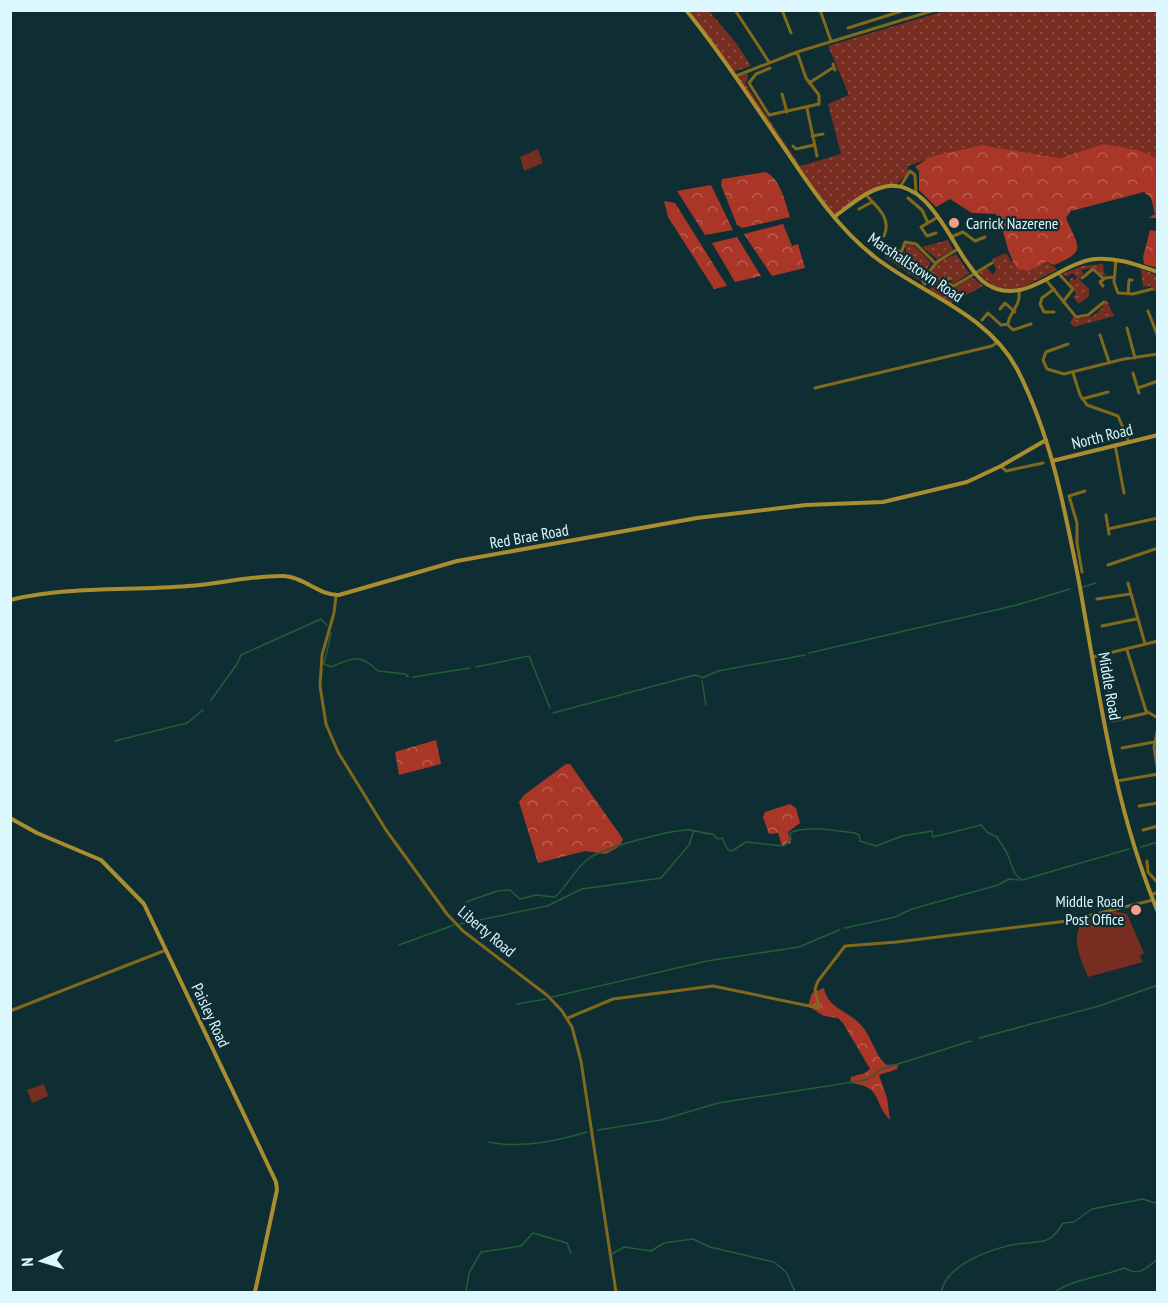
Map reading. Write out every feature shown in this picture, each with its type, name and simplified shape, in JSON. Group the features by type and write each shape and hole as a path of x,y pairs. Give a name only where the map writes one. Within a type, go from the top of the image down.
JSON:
{"street":[{"name":"Marshallstown Road","path":"686,10 834,217 879,260 967,316 998,342 1018,371 1046,440 1052,461"},
{"path":"735,10 769,62"},
{"path":"782,10 791,33"},
{"path":"820,10 831,41"},
{"path":"848,28 905,10"},
{"path":"734,77 797,52 935,10"},
{"path":"770,68 756,74 749,84 770,116 807,108 820,102 817,91 809,82 797,52"},
{"path":"809,82 834,67"},
{"path":"782,94 787,112"},
{"path":"807,108 816,156"},
{"path":"812,136 823,134"},
{"path":"793,146 796,149 814,145"},
{"path":"900,186 910,171 915,175 916,193"},
{"path":"834,217 880,188 900,186 916,193 938,217 974,273 996,288 1019,290 1077,263 1095,259 1116,260 1158,272"},
{"path":"866,195 887,220 884,237"},
{"path":"908,198 922,210 928,223"},
{"path":"861,206 873,202"},
{"path":"936,232 928,236 921,227 938,217"},
{"path":"951,237 964,232 975,241 985,237"},
{"path":"897,250 901,253 904,242 914,243 935,263"},
{"path":"925,284 921,280 935,263 958,249"},
{"path":"1116,260 1114,277 1117,291 1128,294 1152,289"},
{"path":"949,278 946,282 954,286 992,263"},
{"path":"1083,269 1087,273"},
{"path":"1082,278 1094,269 1104,279"},
{"path":"1060,275 1073,290 1063,302"},
{"path":"1066,281 1071,276"},
{"path":"1103,286 1100,282 1114,277"},
{"path":"1045,278 1078,317 1088,315 1104,302"},
{"path":"1128,294 1129,280"},
{"path":"1008,324 1019,304 1019,290"},
{"path":"1053,290 1041,301 1041,307 1045,312 1054,312"},
{"path":"1000,309 1005,303 1015,312"},
{"path":"1148,311 1158,337"},
{"path":"982,320 988,314 1000,325 1008,324"},
{"path":"1008,324 1013,330 1028,325 1023,318"},
{"path":"1127,328 1135,358"},
{"path":"1100,335 1109,363"},
{"path":"815,388 992,346 998,342"},
{"path":"1068,344 1048,350 1043,360 1051,372 1072,373 1158,354"},
{"path":"1072,373 1082,399 1091,408 1117,415 1129,442"},
{"path":"1133,373 1138,391 1158,381"},
{"path":"1082,399 1108,392"},
{"name":"North Road","path":"1052,461 1158,435"},
{"name":"Red Brae Road","path":"336,596 457,561 697,518 806,505 883,502 958,485 1001,466 1028,448 1046,440"},
{"path":"1115,445 1124,493"},
{"name":"Middle Road","path":"1052,461 1068,525 1116,781 1132,843 1158,912"},
{"path":"1001,466 1006,471 1043,463"},
{"path":"1082,572 1077,543 1077,523 1070,495 1085,491"},
{"path":"1106,515 1109,534"},
{"path":"1108,529 1158,518"},
{"path":"1068,525 1077,523"},
{"path":"1108,565 1158,548"},
{"path":"10,600 52,592 187,586 283,576 299,579 336,596"},
{"path":"1128,583 1145,644"},
{"path":"1097,599 1130,594"},
{"name":"Liberty Road","path":"336,596 334,613 322,655 320,686 326,724 343,760 386,830 452,920 548,996 568,1018 580,1054 616,1293"},
{"path":"1102,626 1137,619"},
{"path":"1093,657 1158,641"},
{"path":"1128,650 1147,713"},
{"path":"1108,654 1102,674 1110,696"},
{"path":"1112,721 1147,713 1158,718"},
{"path":"1116,781 1158,773 1154,742 1158,728"},
{"path":"1122,748 1154,742"},
{"path":"1139,806 1158,803"},
{"name":"Paisley Road","path":"10,818 37,833 101,860 144,904 276,1182 277,1190 255,1293"},
{"path":"1143,830 1158,826"},
{"path":"1147,861 1148,872 1158,883"},
{"path":"1151,895 1158,892"},
{"path":"568,1018 613,999 712,986 819,1008 815,989 818,981 845,946 897,942 1067,921 1153,900"},
{"path":"10,1011 166,950"}],"shaded area":[{"path":"690,11 709,11 737,44 751,66 733,72"},
{"path":"944,11 1157,11 1157,158 1103,144 1060,158 982,145 908,166 908,173 895,186 880,188 834,217 739,79 740,76 747,74 748,79 745,83 800,166 841,154 828,104 849,95 828,46"},
{"path":"538,149 543,163 524,171 520,157"},
{"path":"948,240 953,250 937,259 922,247"},
{"path":"905,245 916,247 931,263 919,280 885,257 895,252 901,257 906,251"},
{"path":"1006,253 1012,262 1043,262 1057,270 1018,288 1010,289 993,285 986,281 979,272 987,268 993,275 996,270 992,259"},
{"path":"956,254 969,273 954,284 947,276 942,282 953,289 972,277 983,286 951,303 929,290 932,286 924,280 939,262"},
{"path":"1103,264 1104,273 1107,275 1103,276 1095,268 1081,270 1083,273 1079,279 1089,289 1089,296 1079,304 1073,297 1076,294 1069,281 1072,277 1075,280 1077,277 1072,273 1067,277 1062,274 1082,266"},
{"path":"1141,269 1157,275 1156,290 1153,291 1151,286 1143,287"},
{"path":"1106,299 1114,316 1074,327 1070,323 1073,317 1091,317 1102,308"},
{"path":"1114,911 1127,914 1144,953 1140,956 1143,962 1088,977 1078,948 1079,927 1083,920"},
{"path":"44,1084 48,1096 32,1103 27,1090"}],"green space":[{"path":"1103,144 1137,150 1157,158 1157,218 1149,218 1155,214 1151,198 1144,192 1071,211 1066,218 1076,242 1076,252 1054,265 1046,262 1028,271 1018,269 1010,256 996,214 972,213 950,199 936,207 919,190 919,171 915,167 930,157 982,145 1060,158"},
{"path":"766,172 779,186 790,217 742,228 737,225 721,185 722,179"},
{"path":"711,185 733,230 705,235 677,191"},
{"path":"664,201 675,203 727,286 714,289 668,217"},
{"path":"783,224 792,246 798,244 805,268 772,276 744,234"},
{"path":"1150,230 1157,231 1157,268 1144,264 1143,257"},
{"path":"737,237 761,276 735,282 712,243"},
{"path":"436,740 441,764 399,775 395,752"},
{"path":"566,764 570,764 623,839 620,846 606,854 585,851 538,863 519,802 524,795"},
{"path":"790,804 796,808 800,823 788,832 791,843 782,846 778,833 769,834 763,817 765,812"},
{"path":"824,988 829,1000 863,1028 882,1061 887,1065 898,1064 897,1069 879,1075 887,1098 890,1120 873,1092 868,1088 850,1083 851,1077 870,1069 843,1023 838,1018 824,1016 808,1006 812,993"}],"waterway":[{"path":"1083,587 1096,583"},
{"path":"809,653 1017,605 1070,589"},
{"path":"211,700 241,655 321,619 327,625"},
{"path":"331,633 324,664 331,667 361,659 378,671 406,674 408,677"},
{"path":"702,678 718,671 805,655"},
{"path":"476,667 529,656 550,708"},
{"path":"413,677 470,668"},
{"path":"553,713 695,675 702,677"},
{"path":"702,681 706,705"},
{"path":"115,741 187,723 203,710"},
{"path":"466,902 497,891 510,890 520,899 536,895 555,897 583,863 596,855 638,840 690,830 713,834 717,839 722,838 728,850 732,851 746,842 784,846 791,839 790,833 804,829 855,833 859,835 860,841 876,846 902,836 932,831 933,837 981,825 987,832 997,837 1007,853 1015,874 1022,880 1129,849"},
{"path":"460,924 547,906 582,889 661,878 689,845 694,831"},
{"path":"1141,847 1158,842"},
{"path":"845,928 895,917 912,909 998,885 1009,879 1019,880"},
{"path":"399,945 454,925"},
{"path":"552,997 707,961 799,947 839,930"},
{"path":"979,1038 1099,1006 1158,985"},
{"path":"517,1004 546,999"},
{"path":"598,1130 661,1120 718,1103 866,1080 882,1069 971,1041"},
{"path":"489,1142 526,1144 551,1141 587,1132"},
{"path":"941,1292 951,1274 979,1255 1015,1244 1047,1240 1063,1223 1074,1222 1092,1209 1143,1199 1158,1204"},
{"path":"466,1292 469,1273 481,1252 521,1246 533,1233 567,1243 571,1253"},
{"path":"612,1254 624,1247 651,1251 664,1243 693,1239 710,1247 774,1262 786,1272 795,1292"},
{"path":"1055,1292 1071,1284 1124,1268 1139,1271 1158,1259"}],"place":[{"name":"Carrick Nazerene","path":"954,223"},
{"name":"Middle Road Post Office","path":"1136,910"}]}
